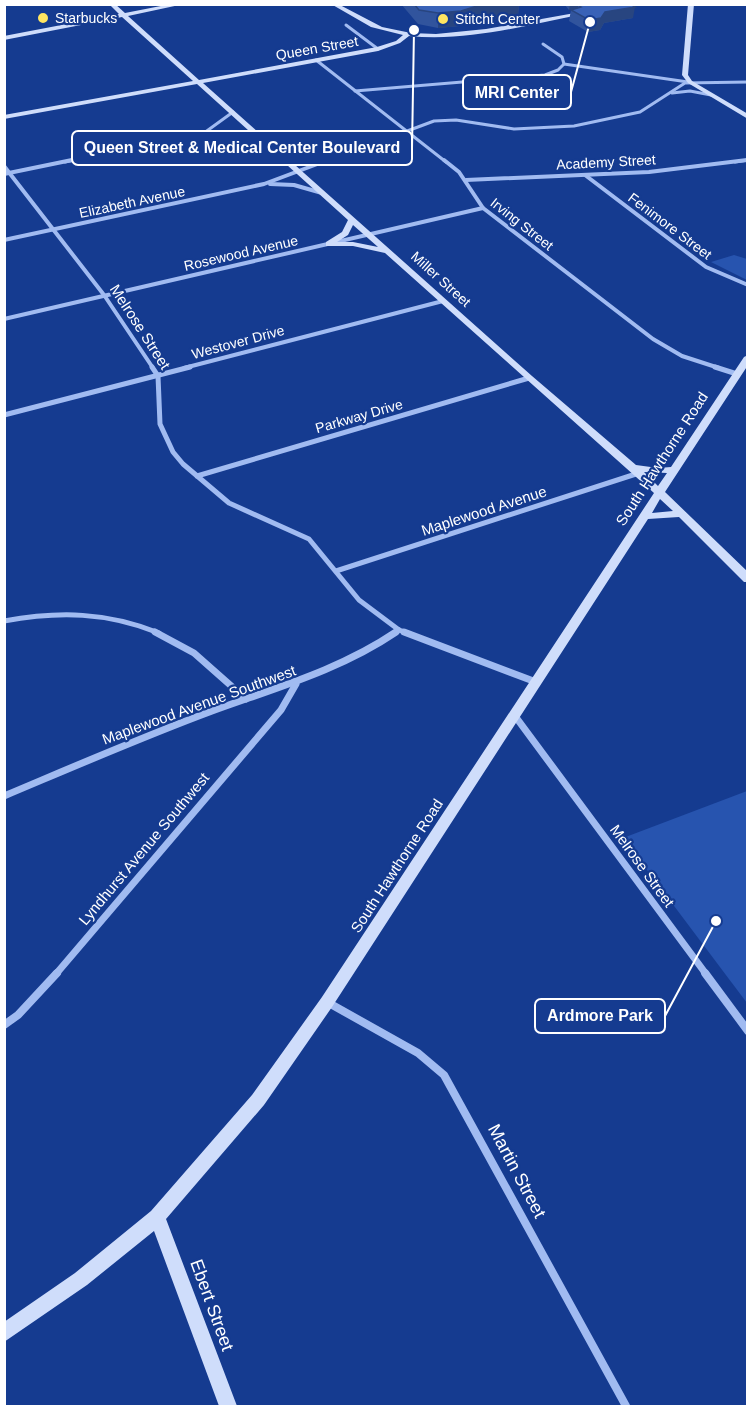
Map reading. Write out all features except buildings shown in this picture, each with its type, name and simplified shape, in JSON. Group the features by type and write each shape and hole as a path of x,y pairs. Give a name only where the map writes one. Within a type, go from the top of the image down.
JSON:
{"main road":[{"path":"333,4 368,23 407,34"},
{"path":"691,4 684,71 690,82 747,117"},
{"path":"125,16 184,5"},
{"path":"4,38 184,5"},
{"path":"113,6 127,11 146,11"},
{"name":"Miller Street","path":"113,6 529,378 661,492 746,576"},
{"name":"Queen Street","path":"4,117 378,49 398,42 407,34 443,35 470,32 592,11"},
{"path":"328,244 345,233 352,219"},
{"path":"328,244 353,244 389,252"},
{"name":"South Hawthorne Road","path":"4,1333 81,1280 157,1217 258,1100 327,1002 646,516 747,357"},
{"path":"636,470 675,470"},
{"path":"646,516 682,514"},
{"name":"Ebert Street","path":"157,1217 228,1407"}],"street":[{"path":"346,25 378,49"},
{"path":"543,44 561,56 564,64"},
{"name":"Irving Street","path":"316,60 407,130 466,180 483,208 659,343 682,356 737,374"},
{"path":"355,91 539,76 555,72 564,64 690,82 747,82"},
{"name":"Elizabeth Avenue","path":"4,240 264,184 296,170 429,122 450,119 514,129 574,126 631,115 652,107 678,87 690,82"},
{"path":"672,93 690,91 711,95"},
{"path":"201,135 216,127 233,112"},
{"path":"7,173 201,135 235,136 264,141"},
{"name":"Academy Street","path":"466,180 649,172 747,160"},
{"name":"Melrose Street","path":"4,166 7,173 104,295 158,376 159,411 165,438 173,452 197,476 229,503 309,539 359,600 399,630 536,683"},
{"name":"Fenimore Street","path":"584,174 706,267 747,285"},
{"name":"Elizabeth Avenue","path":"264,184 287,184 322,193"},
{"name":"Rosewood Avenue","path":"4,319 483,208"},
{"name":"Westover Drive","path":"4,416 443,301"},
{"name":"Parkway Drive","path":"197,476 529,378"},
{"name":"Maplewood Avenue","path":"336,571 636,470"},
{"path":"4,621 31,616 81,615 113,618 143,626 162,633 199,654 221,671 246,699"},
{"name":"Maplewood Avenue Southwest","path":"4,796 246,699 296,684 357,657 399,630"},
{"name":"Lyndhurst Avenue Southwest","path":"4,1025 18,1015 51,980 281,710 296,684"},
{"name":"Melrose Street","path":"515,716 747,1031"},
{"name":"Martin Street","path":"327,1002 418,1053 444,1075 626,1407"}],"shaded area":[{"path":"734,255 747,259 747,280 711,262"},
{"path":"747,791 747,1003 623,838"}],"place":[{"name":"Starbucks","path":"43,18"},
{"name":"Stitcht Center","path":"443,19"},
{"name":"MRI Center","path":"590,22"},
{"name":"Queen Street & Medical Center Boulevard","path":"414,30"},
{"name":"Ardmore Park","path":"716,921"}]}
